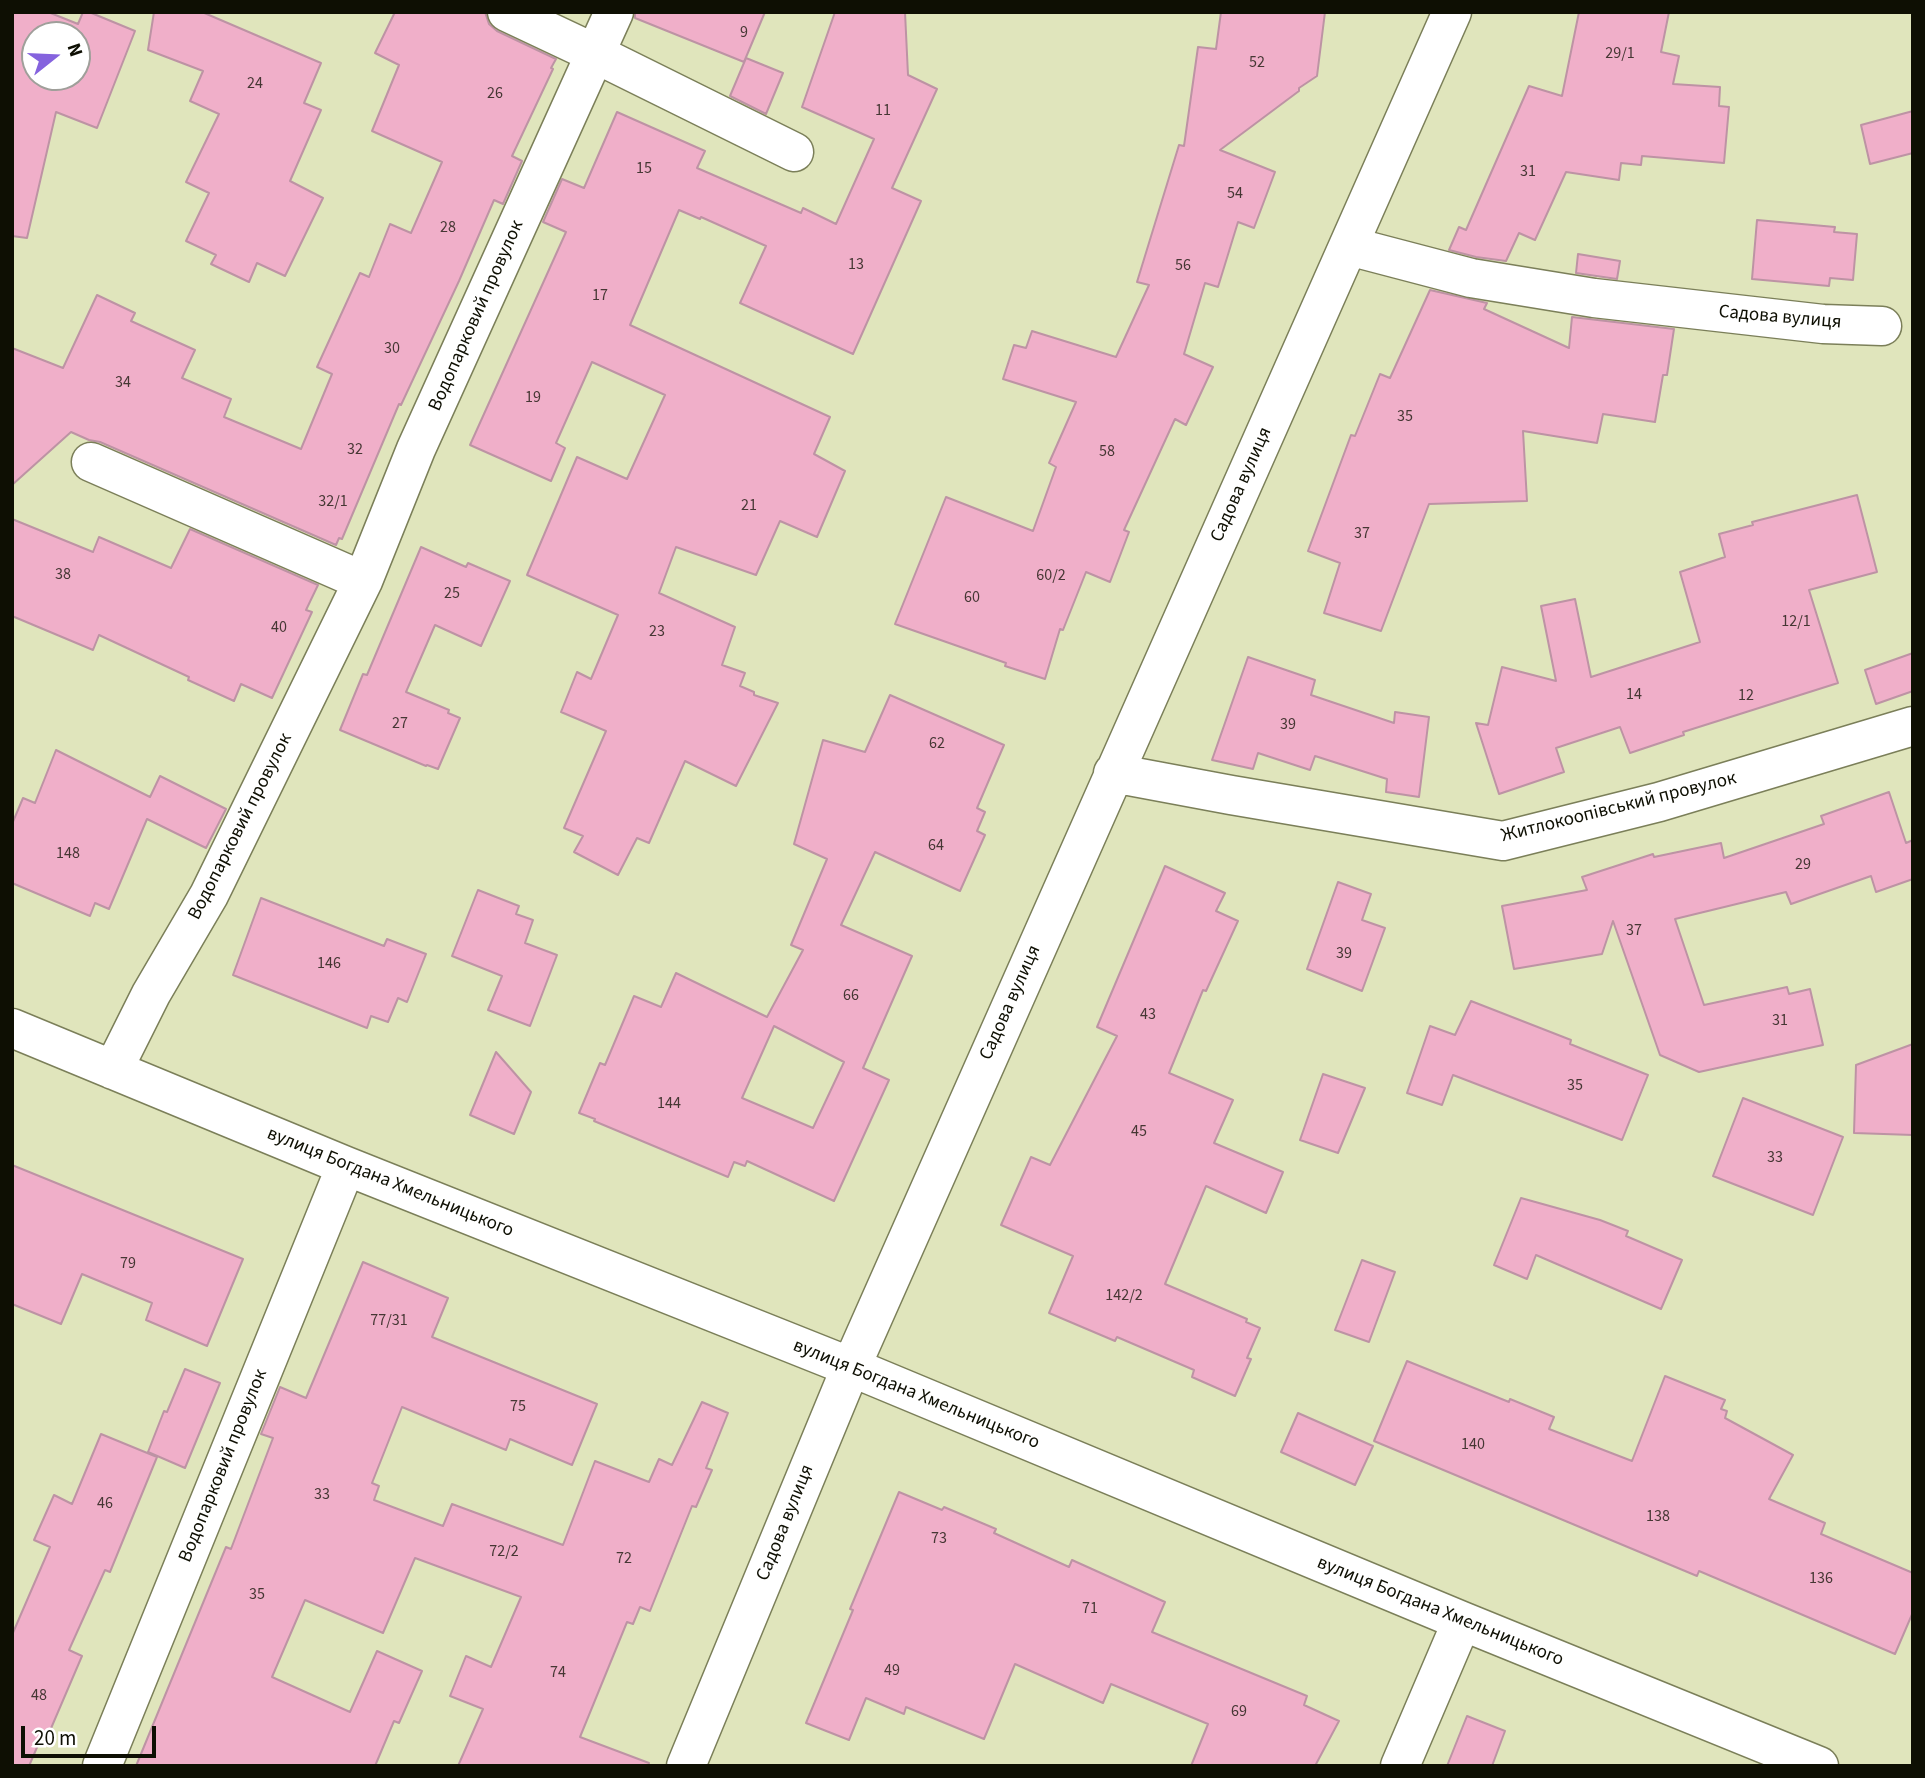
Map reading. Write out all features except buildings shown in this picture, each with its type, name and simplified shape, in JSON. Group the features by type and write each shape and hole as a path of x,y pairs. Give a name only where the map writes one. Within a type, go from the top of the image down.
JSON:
{"street":[{"path":"507,12 794,152"},
{"name":"Водопарковий провулок","path":"113,1070 151,994 209,895 363,581 416,449 614,12"},
{"name":"Садова вулиця","path":"686,1766 851,1367 1452,12"},
{"name":"Садова вулиця","path":"1349,246 1471,278 1594,298 1823,324 1882,326"},
{"path":"91,462 363,581"},
{"name":"Житлокоопівський провулок","path":"1113,773 1503,841 1659,802 1913,726"},
{"name":"вулиця Богдана Хмельницького","path":"12,1028 346,1166 851,1367 1819,1766"},
{"name":"Водопарковий провулок","path":"102,1766 346,1166"},
{"path":"1400,1766 1462,1621"}]}
